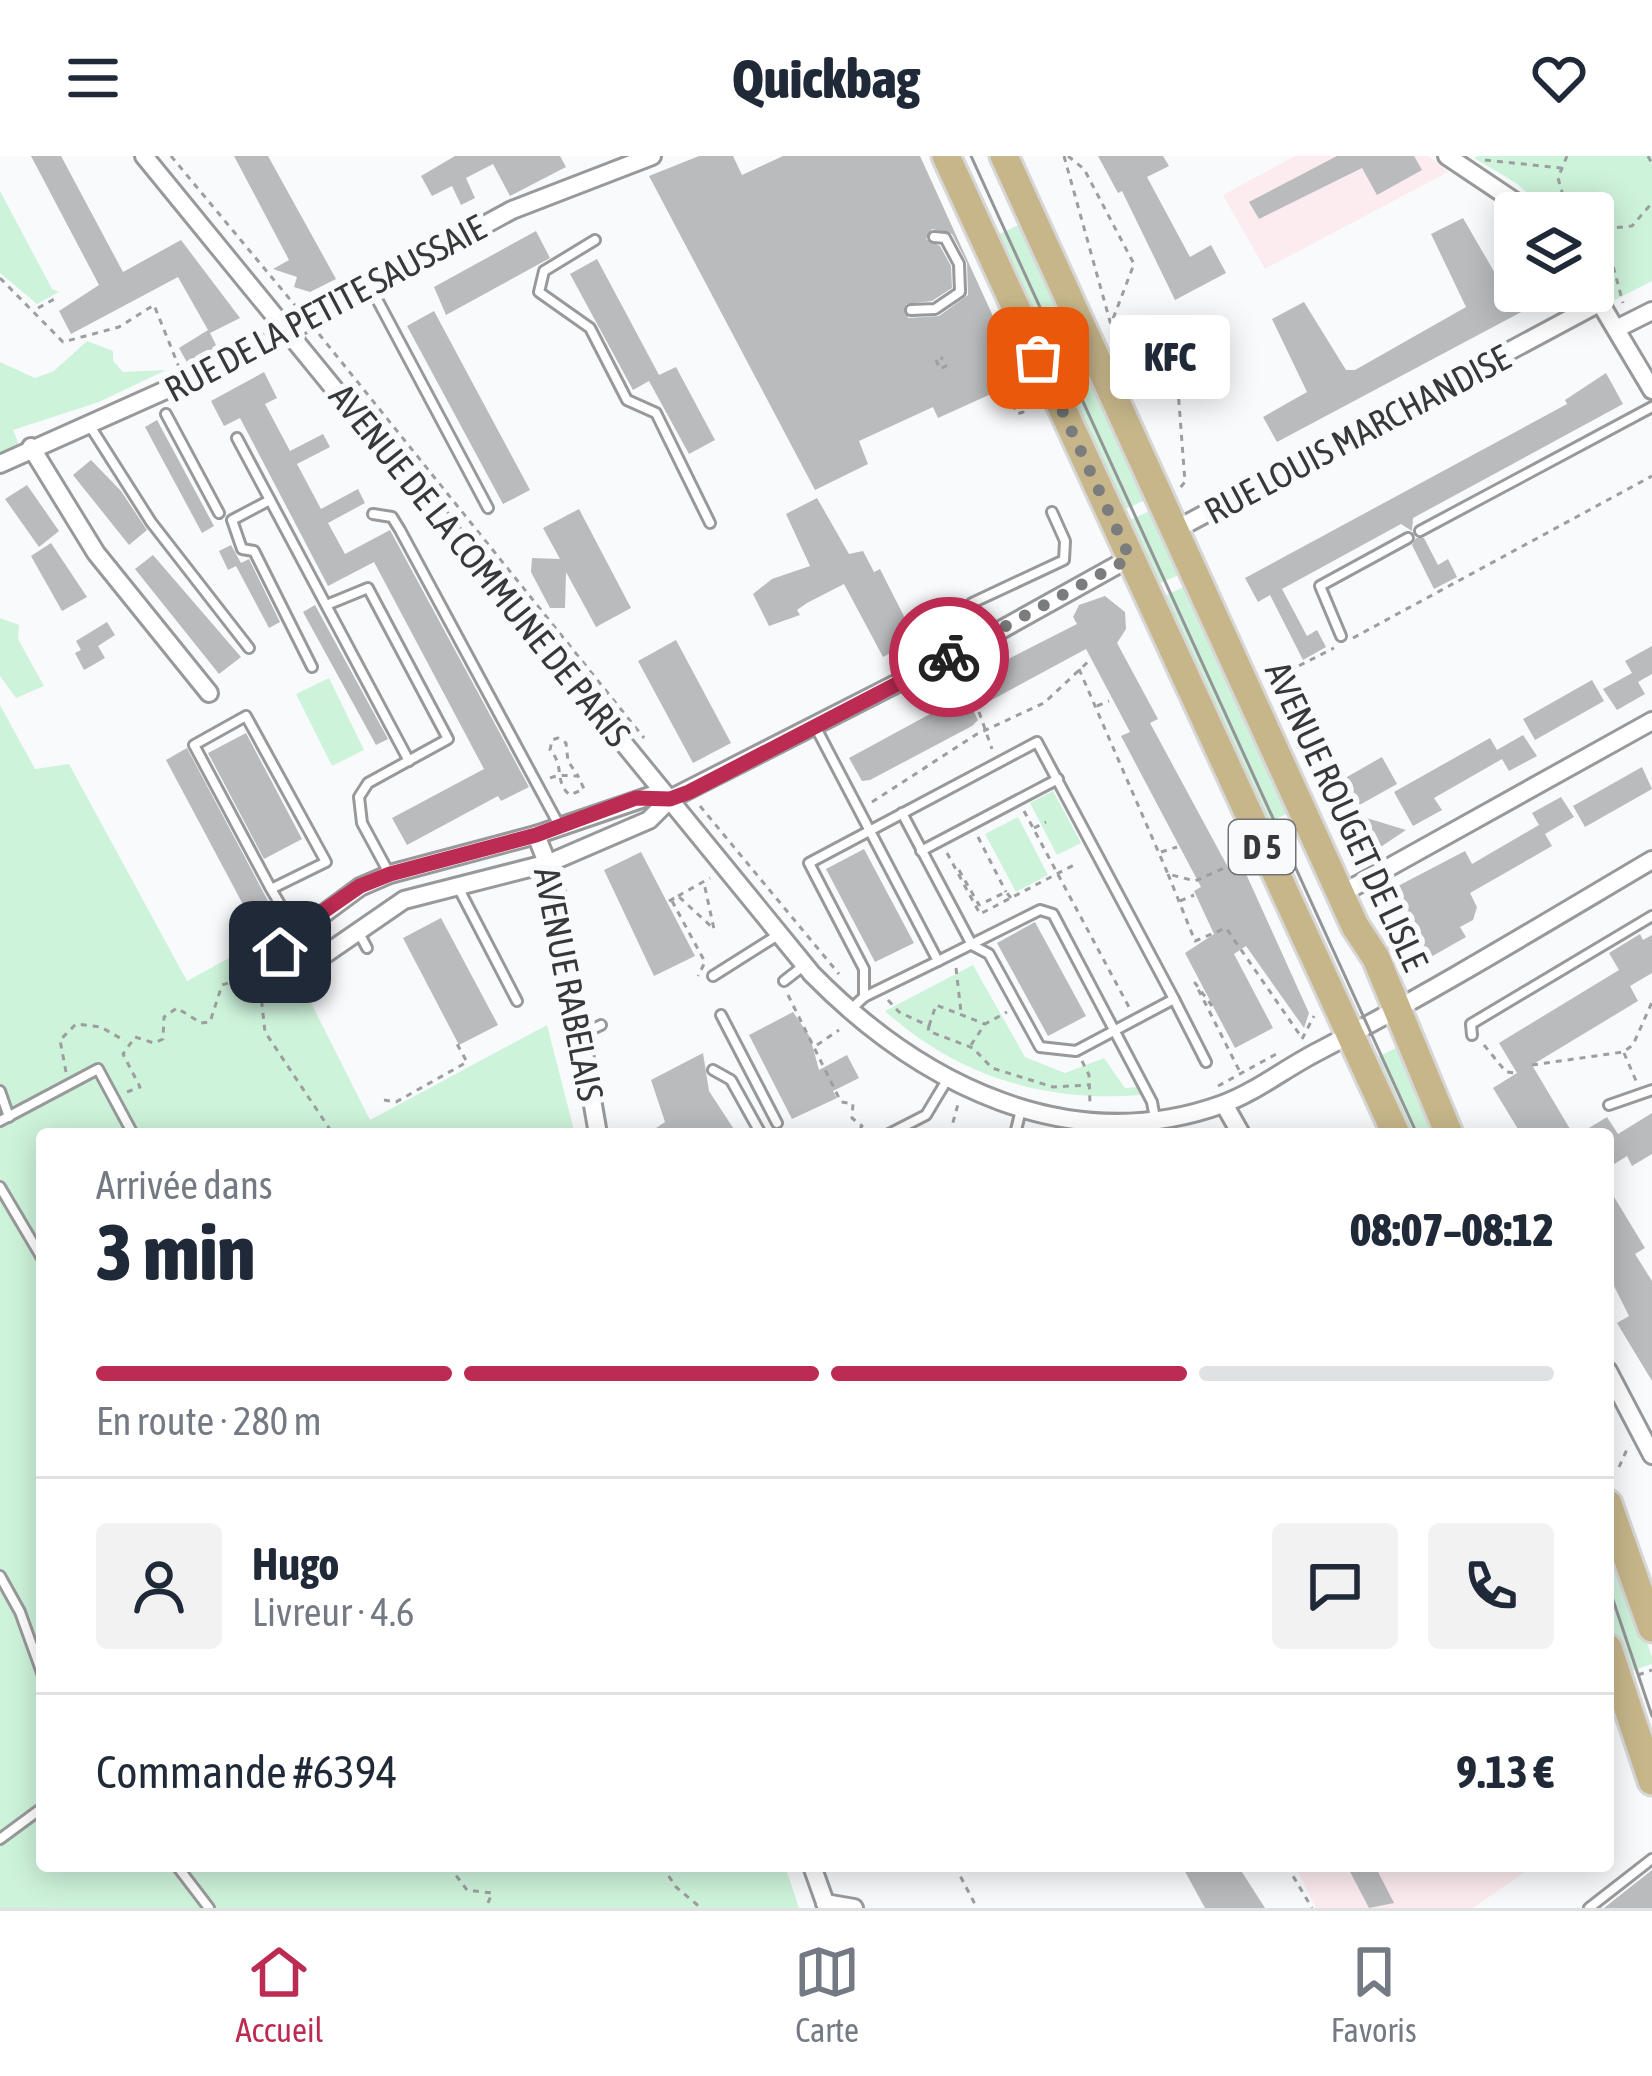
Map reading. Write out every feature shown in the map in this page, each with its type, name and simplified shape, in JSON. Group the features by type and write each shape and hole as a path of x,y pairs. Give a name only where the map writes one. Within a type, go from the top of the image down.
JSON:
{"main road":[{"name":"D 5","path":"946,156 1392,1128"},
{"name":"D 5","path":"1004,156 1175,530"},
{"name":"AVENUE ROUGET DE LISLE","path":"1175,530 1399,1011 1447,1128"},
{"path":"1614,1521 1652,1628"},
{"path":"1614,1666 1652,1781"}],"street":[{"name":"AVENUE DE LA COMMUNE DE PARIS","path":"144,156 804,965 848,1011 913,1062 947,1080 1021,1110 1109,1128 1225,1104 1399,1011 1652,860"},
{"name":"RUE DE LA PETITE SAUSSAIE","path":"0,464 289,333 512,210 652,156"},
{"path":"1447,156 1501,192"},
{"name":"RUE LOUIS MARCHANDISE","path":"1175,530 1570,312"},
{"path":"1635,319 1652,337"},
{"path":"1635,319 1652,390"},
{"path":"31,446 96,554 209,693"},
{"path":"670,799 649,820 549,863 459,890 404,900 357,930 319,970 283,961 284,943 295,931 360,886 536,835 636,798 670,799 689,792 1130,558"},
{"path":"1341,894 1652,721"},
{"name":"AVENUE RABELAIS","path":"536,835 549,863 579,1036 596,1078 598,1128"},
{"path":"390,874 404,900"},
{"path":"1225,1104 1238,1128"},
{"path":"1614,1382 1652,1455"},
{"path":"814,1872 826,1906 854,1908"}],"lane":[{"path":"911,310 935,309 960,292 956,254 945,238 934,237"},
{"path":"595,240 544,271 539,292 590,328 627,400 656,413 710,524"},
{"path":"371,288 488,508"},
{"path":"1420,531 1652,407"},
{"path":"166,414 219,513"},
{"path":"89,425 151,522 249,648"},
{"path":"237,438 409,760"},
{"path":"270,500 232,520 232,529 242,549 254,551 312,667"},
{"path":"972,603 1064,560 1065,541 1052,512"},
{"path":"373,514 392,517 400,530 560,826"},
{"path":"1341,636 1320,586 1408,538"},
{"path":"329,604 368,588 448,740 368,783 359,797 362,823 390,874"},
{"path":"271,889 326,862 246,716 194,745 271,889 284,910"},
{"path":"815,727 938,961"},
{"path":"864,997 864,969 809,863 1037,742 1206,1062"},
{"path":"921,851 1058,779"},
{"path":"902,813 971,945 988,954 1040,1047 1076,1051 1174,999"},
{"path":"459,890 517,1001"},
{"path":"848,1011 864,997 1046,910 1115,1031 1155,1119"},
{"path":"1472,1035 1472,1024 1652,916"},
{"path":"357,930 367,948"},
{"path":"713,976 779,934"},
{"path":"783,982 804,965"},
{"path":"722,1016 777,1123"},
{"path":"579,1036 601,1024"},
{"path":"0,1091 4,1119 98,1069 130,1128"},
{"path":"713,1070 730,1080 758,1128"},
{"path":"901,1128 926,1115 947,1080"},
{"path":"1609,1106 1652,1090"},
{"path":"1017,1128 1021,1110"},
{"path":"0,1186 36,1248"},
{"path":"0,1576 36,1656"},
{"path":"0,1839 36,1812"},
{"path":"1589,1908 1652,1859"},
{"path":"181,1872 208,1908"}],"path":[{"name":"AVENUE DE LA COMMUNE DE PARIS","path":"171,156 310,321 655,752"},
{"path":"1066,156 1111,325"},
{"path":"1066,156 1084,169 1134,264 1111,325"},
{"path":"1559,192 1567,156"},
{"path":"1648,156 1652,164"},
{"path":"1474,158 1561,168"},
{"path":"1614,230 1632,226 1652,205"},
{"path":"1614,260 1635,319"},
{"path":"0,278 63,342 119,327 154,305 182,373"},
{"path":"36,310 58,297"},
{"path":"1111,325 1156,339 1178,377 1185,482 1161,499"},
{"path":"1011,385 1018,400 1023,412 1017,415 1010,398 1032,388"},
{"path":"1248,690 1652,476"},
{"path":"857,809 911,782 987,729 1044,703 1090,660"},
{"path":"1079,669 1195,941 1226,928 1303,1039"},
{"path":"1096,707 1109,701"},
{"path":"979,712 998,763"},
{"path":"563,738 584,789 575,796 566,794 560,775 561,761 550,744 563,738"},
{"path":"1125,774 1138,776"},
{"path":"560,775 578,776"},
{"path":"1017,800 1136,1020"},
{"path":"1033,828 1046,822"},
{"path":"940,840 980,914 1074,865"},
{"path":"1159,853 1177,847"},
{"path":"1168,874 1195,881 1264,852"},
{"path":"678,896 714,929 704,883 678,896 670,900 705,962 698,976"},
{"path":"1178,902 1194,895"},
{"path":"949,955 959,972 961,1014"},
{"path":"140,1088 123,1054 128,1042 135,1036 154,1043 163,1039 164,1017 177,1008 201,1023 210,1022 222,985 259,976 283,961"},
{"path":"259,976 265,1032 329,1128"},
{"path":"783,982 841,1102 853,1104 852,1118 860,1128"},
{"path":"1212,1006 1195,983 1241,1073"},
{"path":"882,992 893,1007 929,1026"},
{"path":"1532,1065 1623,1052 1633,1045 1652,1002"},
{"path":"985,1024 936,1005 928,1031 970,1046 985,1055 992,1068 1011,1075 1053,1087 1089,1085"},
{"path":"970,1046 985,1024 1001,1016"},
{"path":"71,1085 59,1052 65,1030 89,1024 128,1042"},
{"path":"815,1046 839,1030"},
{"path":"1472,1035 1493,1052 1505,1072 1517,1073"},
{"path":"384,1100 396,1102 467,1062 456,1042"},
{"path":"1623,1052 1641,1094"},
{"path":"1084,1067 1090,1106"},
{"path":"956,1128 957,1107"},
{"path":"454,1872 467,1890 492,1893 485,1908"},
{"path":"668,1872 701,1908"},
{"path":"958,1872 976,1908"},
{"path":"1291,1872 1312,1908"}],"shaded area":[{"path":"1295,156 1429,156 1448,172 1265,269 1223,195"},
{"path":"1298,1872 1524,1872 1473,1908 1316,1908"}],"green space":[{"path":"1652,156 1652,281 1614,300 1614,192 1526,192 1474,158"},
{"path":"0,191 52,289 59,292 37,304 0,273"},
{"path":"1025,222 1152,497 1119,512 993,237"},
{"path":"87,341 113,351 113,361 123,372 166,370 99,402 13,430 20,447 0,460 0,362 35,378 54,371"},
{"path":"1156,508 1184,573 1152,586 1124,523"},
{"path":"1190,584 1293,811 1263,825 1158,599"},
{"path":"0,618 19,625 18,639 44,686 16,698 0,676"},
{"path":"329,678 364,750 332,766 296,694"},
{"path":"0,705 35,769 69,764 187,981 262,940 300,981 370,1120 547,1025 573,1128 36,1128 36,1872 787,1872 799,1908 0,1908"},
{"path":"1053,791 1081,843 1057,855 1030,803"},
{"path":"1018,817 1048,875 1016,892 985,834"},
{"path":"973,965 1025,1057 1065,1073 1104,1058 1125,1088 1137,1087 1141,1095 1071,1094 1004,1080 942,1053 885,1011"},
{"path":"1400,1046 1437,1128 1401,1128 1371,1060"},
{"path":"1614,1546 1652,1657 1652,1664 1625,1673 1614,1641"}],"building":[{"path":"31,156 61,156 123,272 181,240 240,318 210,333 219,351 189,366 179,348 208,330 178,277 71,334 59,311 99,285"},
{"path":"234,156 268,156 336,279 310,292 294,287 297,277 273,269 289,260"},
{"path":"455,156 560,156 566,167 510,196 493,164 466,178 475,198 461,205 452,186 432,196 421,176"},
{"path":"699,156 733,156 742,175 783,156 920,156 1022,380 938,418 933,407 859,441 868,464 815,490 649,176","holes":["932,229 952,234 967,263 968,295 939,316 908,318 906,304 932,301 952,288 951,266 940,246 926,239"]},
{"path":"1098,156 1163,156 1169,166 1147,177 1190,257 1211,245 1226,273 1175,300 1122,191 1118,193"},
{"path":"1337,156 1414,156 1422,170 1377,195 1362,168 1259,219 1249,202"},
{"path":"1463,218 1494,271 1494,312 1522,312 1277,442 1263,417 1307,392 1272,319 1304,302 1346,370 1355,370 1466,307 1431,234"},
{"path":"536,231 550,258 446,315 434,287"},
{"path":"597,259 659,375 676,367 715,440 689,454 649,381 633,390 570,274"},
{"path":"434,311 530,490 503,504 407,326"},
{"path":"264,372 277,398 265,404 290,451 323,434 330,447 297,464 321,509 358,489 365,503 328,523 345,554 390,530 529,787 501,801 498,796 407,845 392,818 484,769 374,562 328,586 240,418 224,426 211,401"},
{"path":"1606,373 1623,404 1413,518 1412,531 1401,524 1282,589 1307,636 1317,630 1326,647 1303,660 1270,595 1258,602 1245,578 1567,404 1565,400"},
{"path":"157,420 214,526 202,533 145,427"},
{"path":"91,460 121,491 147,530 129,545 73,475"},
{"path":"27,485 59,531 39,547 5,499"},
{"path":"817,498 849,554 863,551 874,572 880,569 916,640 883,657 844,584 797,610 800,615 769,626 753,594 772,579 810,566 786,514"},
{"path":"579,509 631,608 596,627 566,572 565,608 550,608 531,572 532,558 560,559 543,528"},
{"path":"1416,538 1424,538 1438,565 1448,559 1457,577 1434,589 1412,545"},
{"path":"51,543 87,597 62,611 31,556"},
{"path":"231,545 241,563 249,559 280,622 269,628 236,566 228,570 219,551"},
{"path":"153,555 241,657 219,674 135,569"},
{"path":"1105,596 1125,612 1126,629 1117,643 1158,719 1150,723 1230,871 1242,865 1309,1013 1304,1028 1246,946 1234,954 1273,1028 1235,1048 1185,953 1214,934 1194,891 1201,887 1121,736 1130,732 1086,649 973,710 978,720 972,726 870,780 862,781 849,758 965,695 959,684 1077,624 1073,617 1079,605"},
{"path":"315,605 388,739 376,745 303,612"},
{"path":"107,622 115,635 98,646 105,658 84,670 75,653 81,650 76,641"},
{"path":"676,640 731,743 693,763 638,661"},
{"path":"1652,646 1652,674 1638,682 1645,694 1617,710 1603,689 1632,673 1625,661"},
{"path":"1592,680 1604,701 1535,740 1523,719"},
{"path":"246,733 302,839 264,859 208,753"},
{"path":"1523,735 1537,756 1509,771 1502,759 1434,798 1442,810 1413,826 1394,792 1490,738 1497,750"},
{"path":"187,748 268,901 247,912 166,760"},
{"path":"1382,757 1397,784 1347,812 1406,830 1379,848 1349,839 1324,790"},
{"path":"1642,767 1652,789 1585,827 1573,806"},
{"path":"1561,797 1574,817 1545,834 1552,846 1470,893 1477,907 1473,920 1460,927 1466,937 1415,966 1389,916 1398,886 1465,851 1472,864 1539,825 1532,813"},
{"path":"864,849 914,943 875,962 826,869"},
{"path":"641,852 695,956 654,976 604,870"},
{"path":"441,918 498,1025 459,1045 403,938"},
{"path":"1035,922 1086,1016 1048,1036 997,943"},
{"path":"1640,934 1643,940 1652,935 1652,973 1630,986 1638,1001 1532,1065 1569,1128 1517,1128 1493,1088 1517,1073 1499,1043 1619,970 1609,953"},
{"path":"793,1012 810,1037 819,1070 847,1055 859,1078 833,1091 837,1098 792,1119 749,1035"},
{"path":"703,1053 709,1091 733,1128 656,1128 665,1122 651,1080"},
{"path":"1652,1113 1652,1154 1632,1166 1627,1156 1614,1164 1614,1128 1589,1128 1607,1117 1618,1134"},
{"path":"1614,1197 1645,1248 1635,1254 1652,1281 1652,1381 1617,1323 1629,1316 1614,1286"},
{"path":"1652,1870 1652,1908 1604,1908"},
{"path":"1185,1872 1242,1872 1265,1908 1205,1908"},
{"path":"1350,1872 1378,1872 1394,1903 1369,1908"}],"tram line":[{"path":"971,156 1414,1128"},
{"path":"1614,1603 1652,1716"}],"way so far":[{"path":"949,657 1130,558 1038,358"}],"place":[{"name":"KFC","path":"1038,358"}],"route":[{"path":"280,952 295,931 360,886 536,835 636,798 670,799 689,792 949,657"}]}
